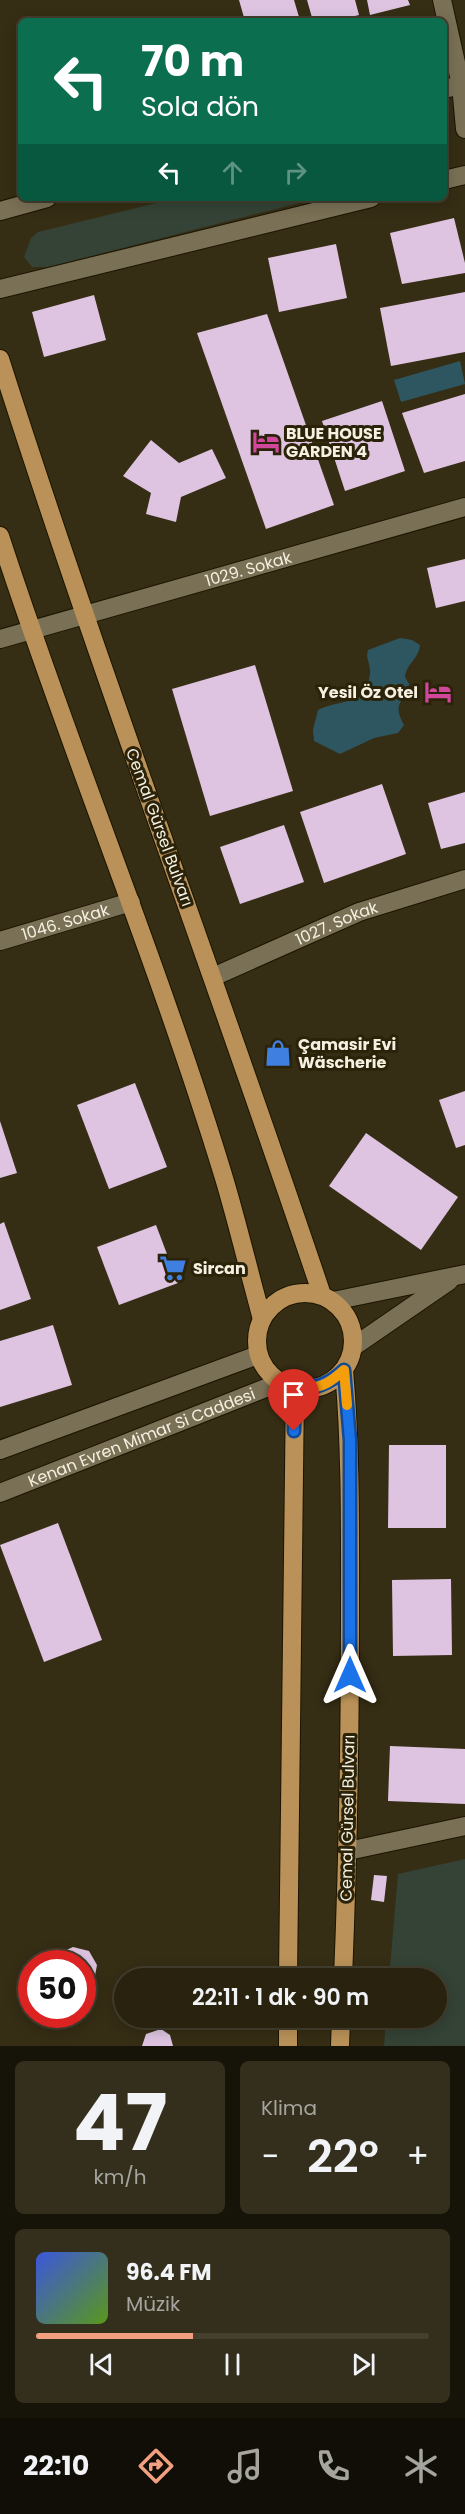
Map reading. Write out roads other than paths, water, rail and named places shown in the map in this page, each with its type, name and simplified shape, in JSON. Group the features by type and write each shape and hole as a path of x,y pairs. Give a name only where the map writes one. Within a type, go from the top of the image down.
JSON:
{"main road":[{"name":"Cemal Gürsel Bulvarı","path":"0,359 85,615 327,1298"},
{"path":"0,536 31,631 131,902 224,1179 262,1318"},
{"path":"308,1292 327,1298 349,1321 353,1334 350,1359 344,1370 322,1386 309,1389 288,1385 271,1375 258,1355 257,1330 262,1318 270,1307 287,1296 308,1292"},
{"name":"Cemal Gürsel Bulvarı","path":"343,1968 348,1851 350,1440 344,1370"},
{"path":"288,1385 288,1968"},
{"path":"288,2028 288,2046"},
{"path":"340,2046 341,2028"}],"street":[{"path":"442,0 445,18"},
{"path":"447,29 465,129"},
{"path":"447,179 465,175"},
{"path":"0,211 35,201"},
{"path":"0,289 359,201"},
{"name":"1029. Sokak","path":"0,639 465,507"},
{"name":"1027. Sokak","path":"213,977 358,912 465,879"},
{"name":"1046. Sokak","path":"0,941 131,902"},
{"path":"327,1298 460,1276"},
{"path":"353,1347 460,1276"},
{"path":"0,1450 258,1355"},
{"name":"Kenan Evren Mimar Si Caddesi","path":"0,1493 288,1385"},
{"path":"348,1851 465,1826"}],"water":[{"path":"460,361 465,384 401,402 394,380"},
{"path":"400,638 412,640 420,645 406,672 405,677 409,684 399,707 404,725 398,733 374,738 340,754 314,741 313,730 318,710 351,700 363,692 370,674 368,650"}],"place":[{"name":"BLUE HOUSE GARDEN 4","path":"266,442"},
{"name":"Yesil Öz Otel","path":"438,692"},
{"name":"Çamasir Evi Wäscherie","path":"278,1053"},
{"name":"Sircan","path":"173,1268"}]}
